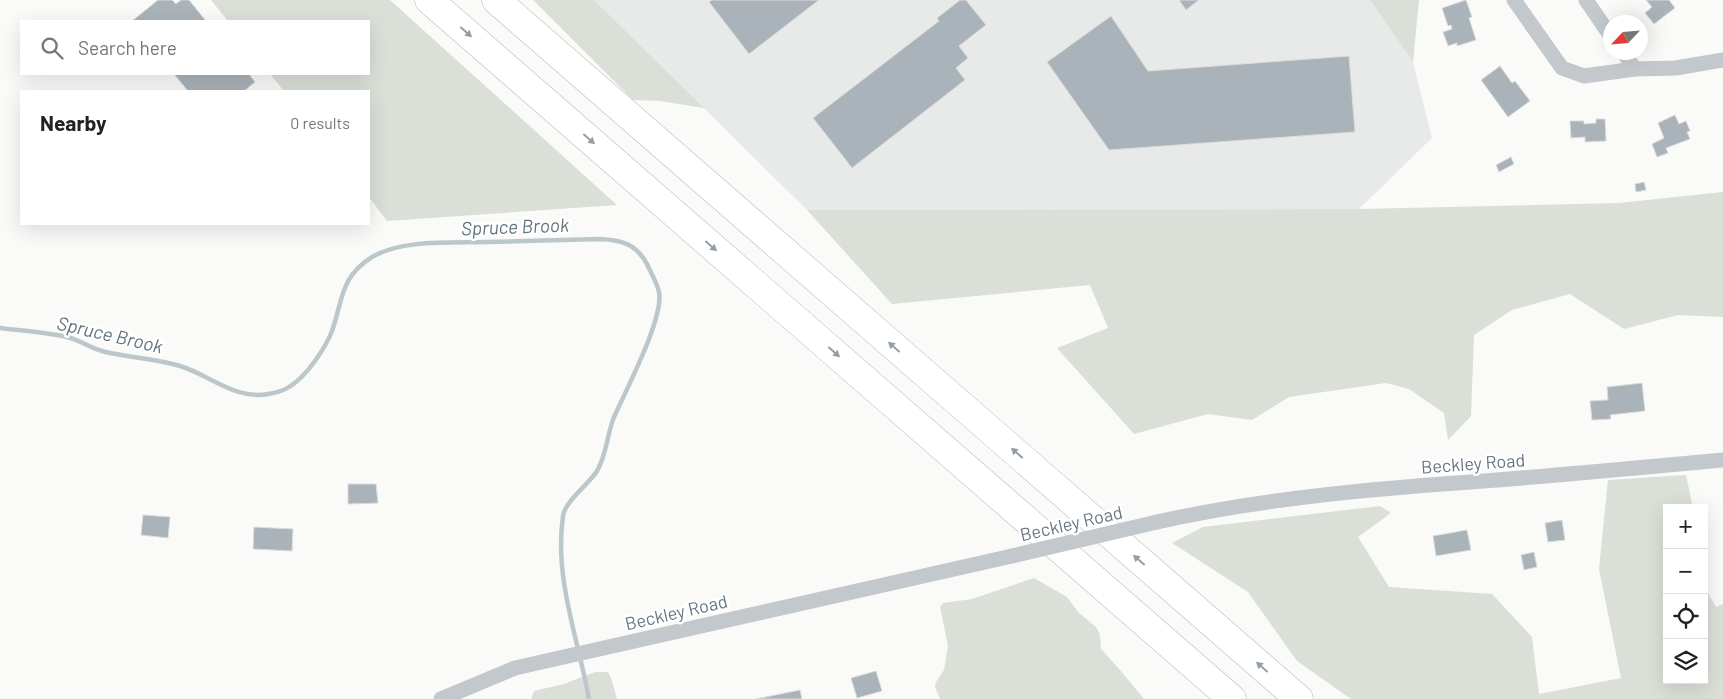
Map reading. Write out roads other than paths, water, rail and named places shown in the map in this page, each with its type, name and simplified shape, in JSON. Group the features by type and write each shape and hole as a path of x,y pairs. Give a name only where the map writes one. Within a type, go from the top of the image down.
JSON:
{"highway":[{"path":"430,0 1232,699"},
{"path":"496,0 1299,699"}],"street":[{"path":"1514,0 1562,68 1584,76 1635,70 1676,68 1723,60"},
{"path":"1586,0 1603,25"},
{"path":"1628,60 1635,70"},
{"name":"Beckley Road","path":"441,699 515,668 1219,509 1333,493 1723,460"}],"waterway":[{"name":"Spruce Brook","path":"0,328 67,337 102,351 180,366 234,390 256,395 268,394 284,390 302,377 308,370 329,338 348,281 362,265 384,251 428,243 600,239 628,244 643,257 658,289 659,304 656,319 643,354 614,417 605,451 597,471 565,510 561,539 564,585 568,608 589,699"}]}
